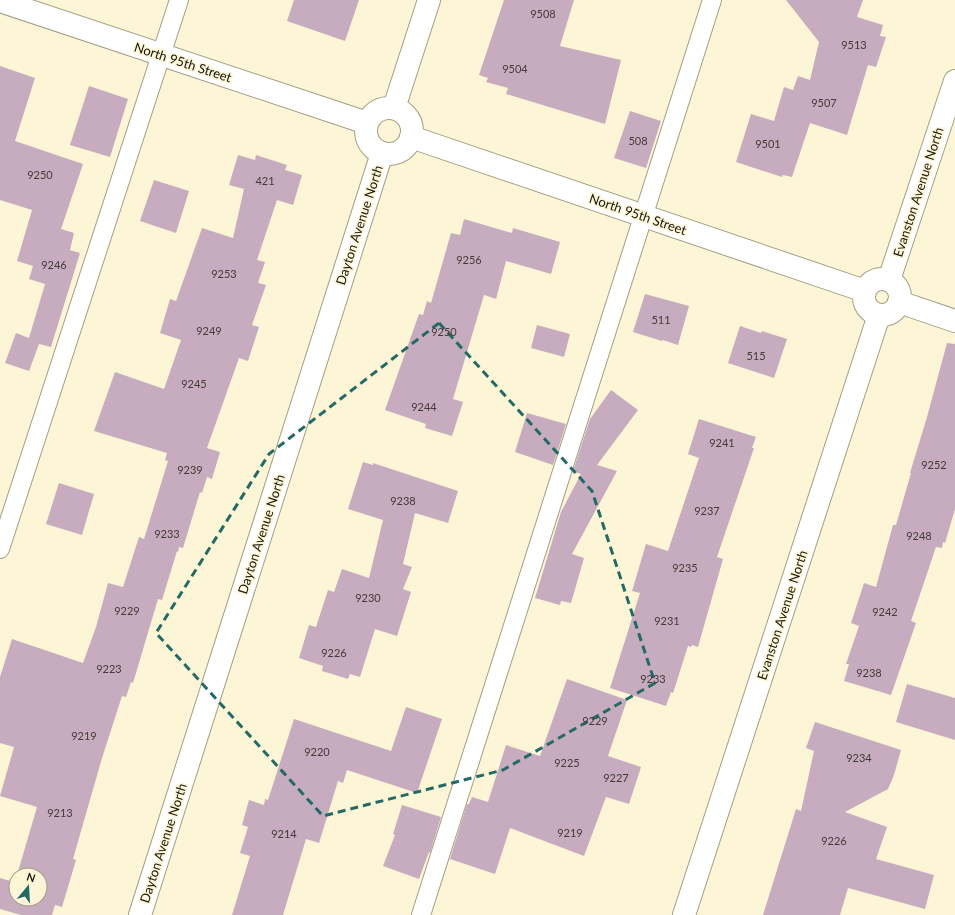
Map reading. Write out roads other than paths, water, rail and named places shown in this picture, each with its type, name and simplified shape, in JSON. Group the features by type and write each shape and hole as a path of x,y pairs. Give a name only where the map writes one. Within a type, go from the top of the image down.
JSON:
{"street":[{"path":"394,108 429,0"},
{"name":"North 95th Street","path":"0,2 367,122"},
{"name":"Evanston Avenue North","path":"889,280 955,81"},
{"path":"386,107 394,108 402,111 408,116 411,124 411,137 406,146 400,152 393,154 382,153 372,148 368,142 365,134 367,122 372,114 379,109 386,107"},
{"name":"North 95th Street","path":"411,137 865,291"},
{"name":"Dayton Avenue North","path":"140,915 382,153"},
{"path":"878,279 889,280 898,288 900,299 896,309 891,313 885,315 879,314 868,308 865,303 865,291 868,285 878,279"},
{"path":"899,302 955,321"},
{"name":"Evanston Avenue North","path":"684,915 879,314"}],"lane":[{"path":"0,550 179,0"},
{"path":"421,915 712,0"}]}
